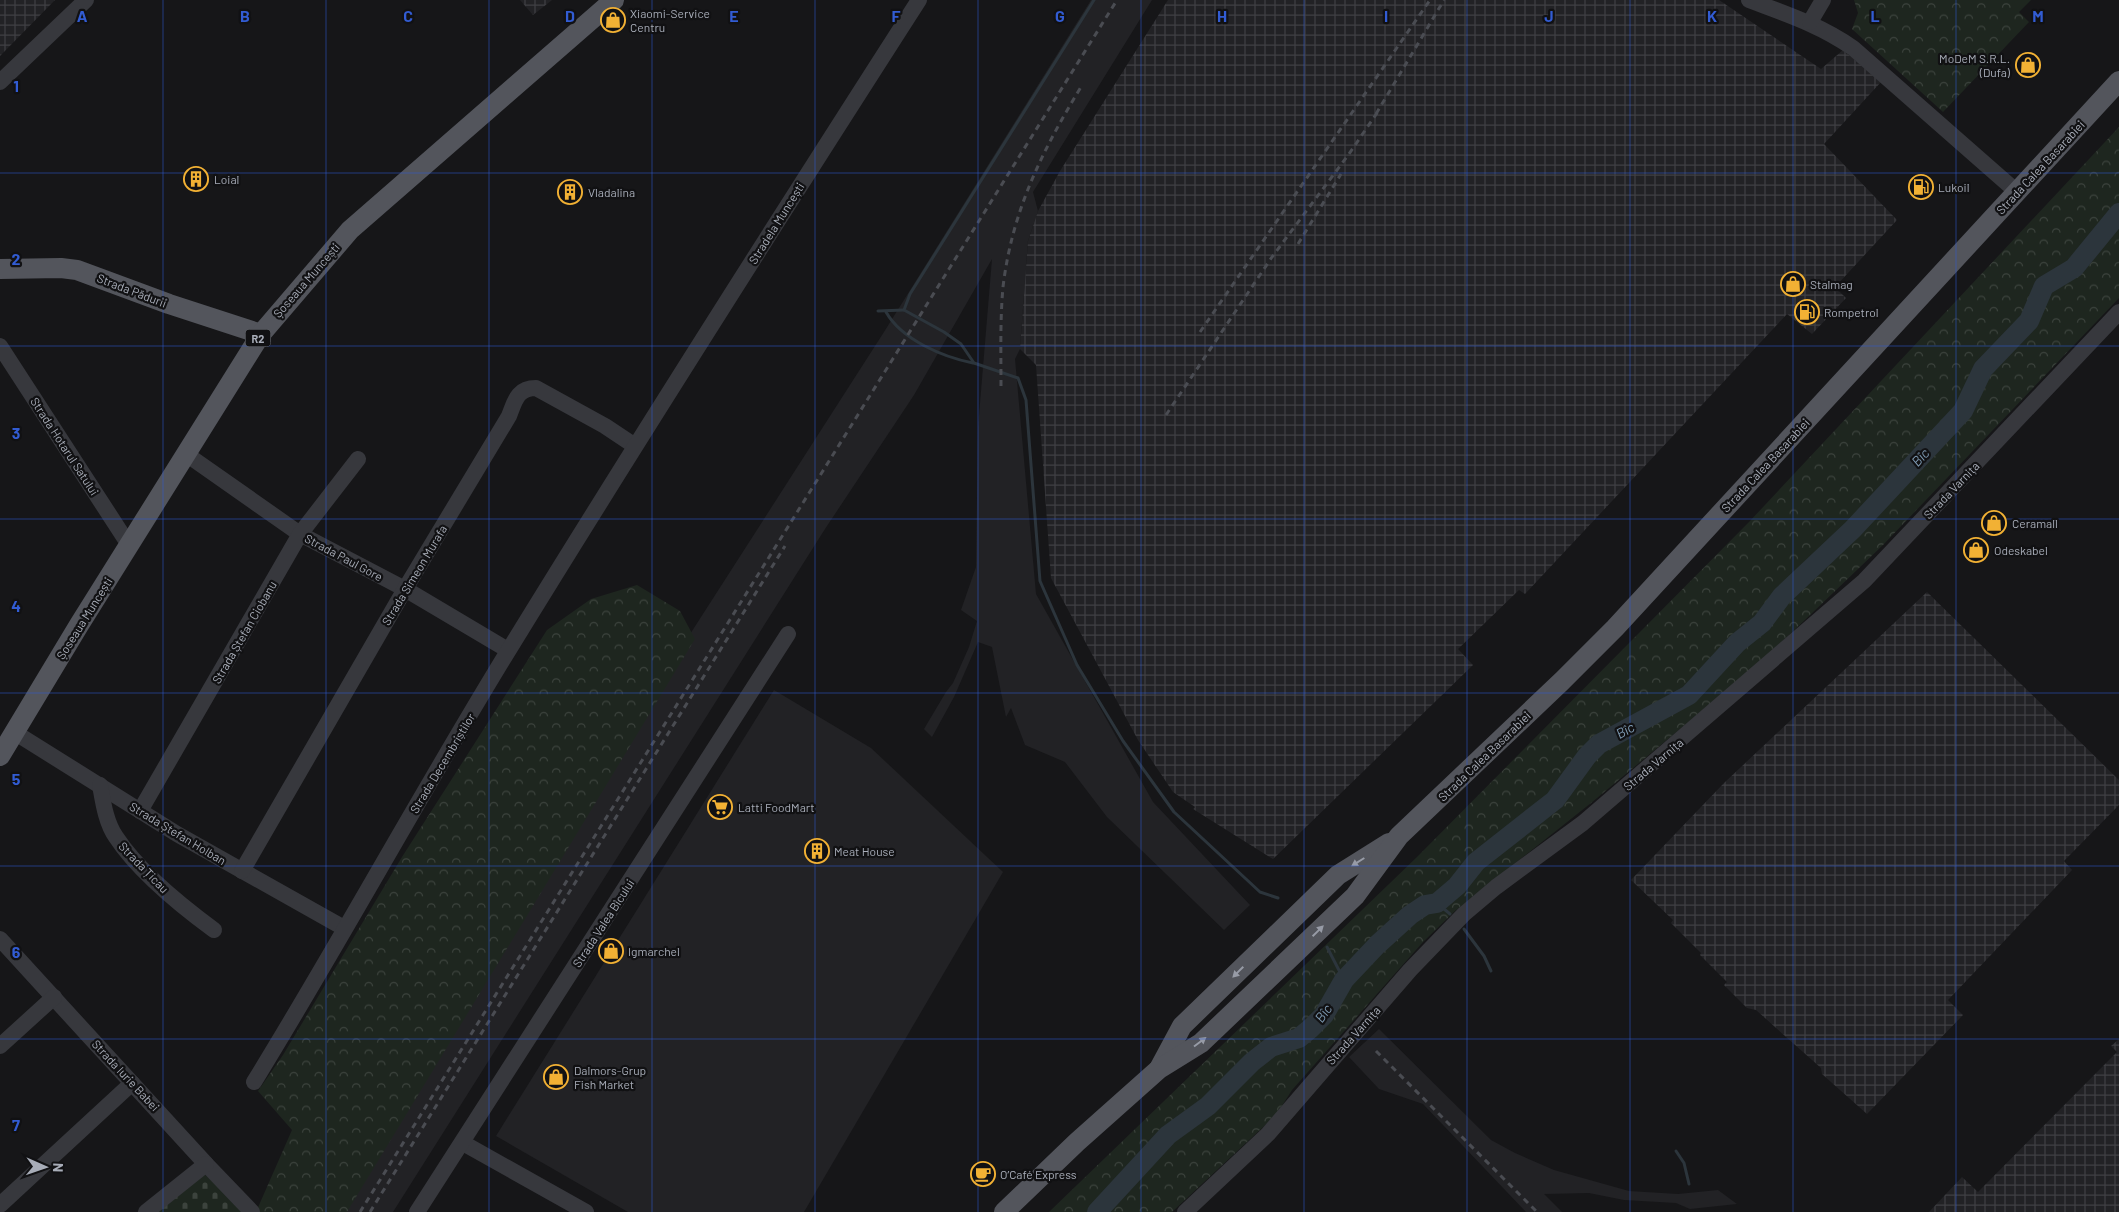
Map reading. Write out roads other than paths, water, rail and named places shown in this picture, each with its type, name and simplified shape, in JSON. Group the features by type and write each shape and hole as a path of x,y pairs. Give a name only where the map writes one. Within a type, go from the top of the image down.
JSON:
{"main road":[{"name":"Șoseaua Muncești","path":"0,756 261,334 350,230 614,0"},
{"name":"Strada Calea Basarabiei","path":"1004,1212 1077,1142 1159,1069 1201,1043 1355,896 1399,836 1562,681 1614,628 2119,81"},
{"name":"Strada Pădurii","path":"0,270 61,268 77,270 169,304 261,334"},
{"name":"Strada Calea Basarabiei","path":"1159,1069 1182,1026 1338,875 1399,836"},
{"path":"1338,875 1349,884 1355,896"},
{"path":"1219,992 1221,1004 1235,1010"}],"street":[{"path":"0,82 86,0"},
{"name":"Stradela Muncești","path":"634,446 919,0"},
{"path":"1749,0 1810,22 1853,48 2017,192"},
{"path":"1810,22 1823,0"},
{"name":"Strada Varnița","path":"1185,1212 1268,1134 1315,1078 1464,914 1496,887 1582,823 1864,581 2119,312"},
{"name":"Strada Hotarul Satului","path":"0,346 129,545"},
{"name":"Strada Simeon Murafa","path":"242,872 405,589 509,416 517,396 528,388 536,388 605,426 634,446"},
{"name":"Strada Decembriștilor","path":"254,1082 303,1002 344,928 508,650 634,446"},
{"name":"Strada Paul Gore","path":"186,454 300,534 405,589 508,650"},
{"name":"Strada Ștefan Ciobanu","path":"140,811 300,534 358,459"},
{"name":"Strada Valea Bîcului","path":"417,1212 788,634"},
{"name":"Strada Ștefan Holban","path":"14,732 242,872 344,928"},
{"name":"Strada Țicau","path":"100,786 103,803 115,836 153,878 190,912 214,930"},
{"name":"Strada Iurie Babei","path":"0,939 206,1164 253,1212"},
{"path":"0,1046 54,997"},
{"path":"0,1205 132,1083"},
{"path":"463,1143 586,1212"},
{"path":"146,1212 206,1164"}],"waterway":[{"path":"1094,0 910,294 904,310 944,332 961,344 974,363 1018,378 1026,400 1040,581 1077,665 1123,741 1174,812 1260,892 1278,898"},
{"name":"Bîc","path":"1097,1212 1168,1135 1208,1106 1252,1062 1271,1047 1299,1038 1311,1028 1324,1015 1344,980 1377,945 1410,915 1425,905 1437,903 1457,886 1476,862 1555,800 1587,756 1599,744 1689,695 1737,643 1762,623 1782,596 1853,529 1963,411 1983,369 2029,321 2044,286 2074,268 2119,213"},
{"path":"878,311 904,310"},
{"path":"886,312 902,331 924,346 973,363"},
{"path":"1437,903 1450,914"},
{"path":"1464,929 1484,956 1491,971"},
{"path":"1327,947 1344,980"},
{"path":"1676,1151 1684,1163 1689,1184"}],"railway":[{"path":"360,1212 1117,0"},
{"path":"1200,332 1430,0"},
{"path":"1376,114 1444,0"},
{"path":"1001,386 1001,324 1007,259 1021,207 1031,182 1054,135 1081,87"},
{"path":"1166,415 1272,257 1349,154 1379,110"},
{"path":"1298,244 1341,174"},
{"path":"370,1212 785,546"},
{"path":"1376,1051 1537,1212"}],"place":[{"name":"Xiaomi-Service Centru","path":"613,20"},
{"name":"MoDeM S.R.L. (Dufa)","path":"2028,65"},
{"name":"Loial","path":"196,179"},
{"name":"Lukoil","path":"1921,187"},
{"name":"Vladalina","path":"570,192"},
{"name":"Stalmag","path":"1793,284"},
{"name":"Rompetrol","path":"1807,312"},
{"name":"Ceramall","path":"1994,523"},
{"name":"Odeskabel","path":"1976,550"},
{"name":"Latti FoodMart","path":"720,807"},
{"name":"Meat House","path":"817,851"},
{"name":"Igmarchel","path":"611,951"},
{"name":"Dalmors-Grup Fish Market","path":"556,1077"},
{"name":"O’Café Express","path":"983,1174"}]}
